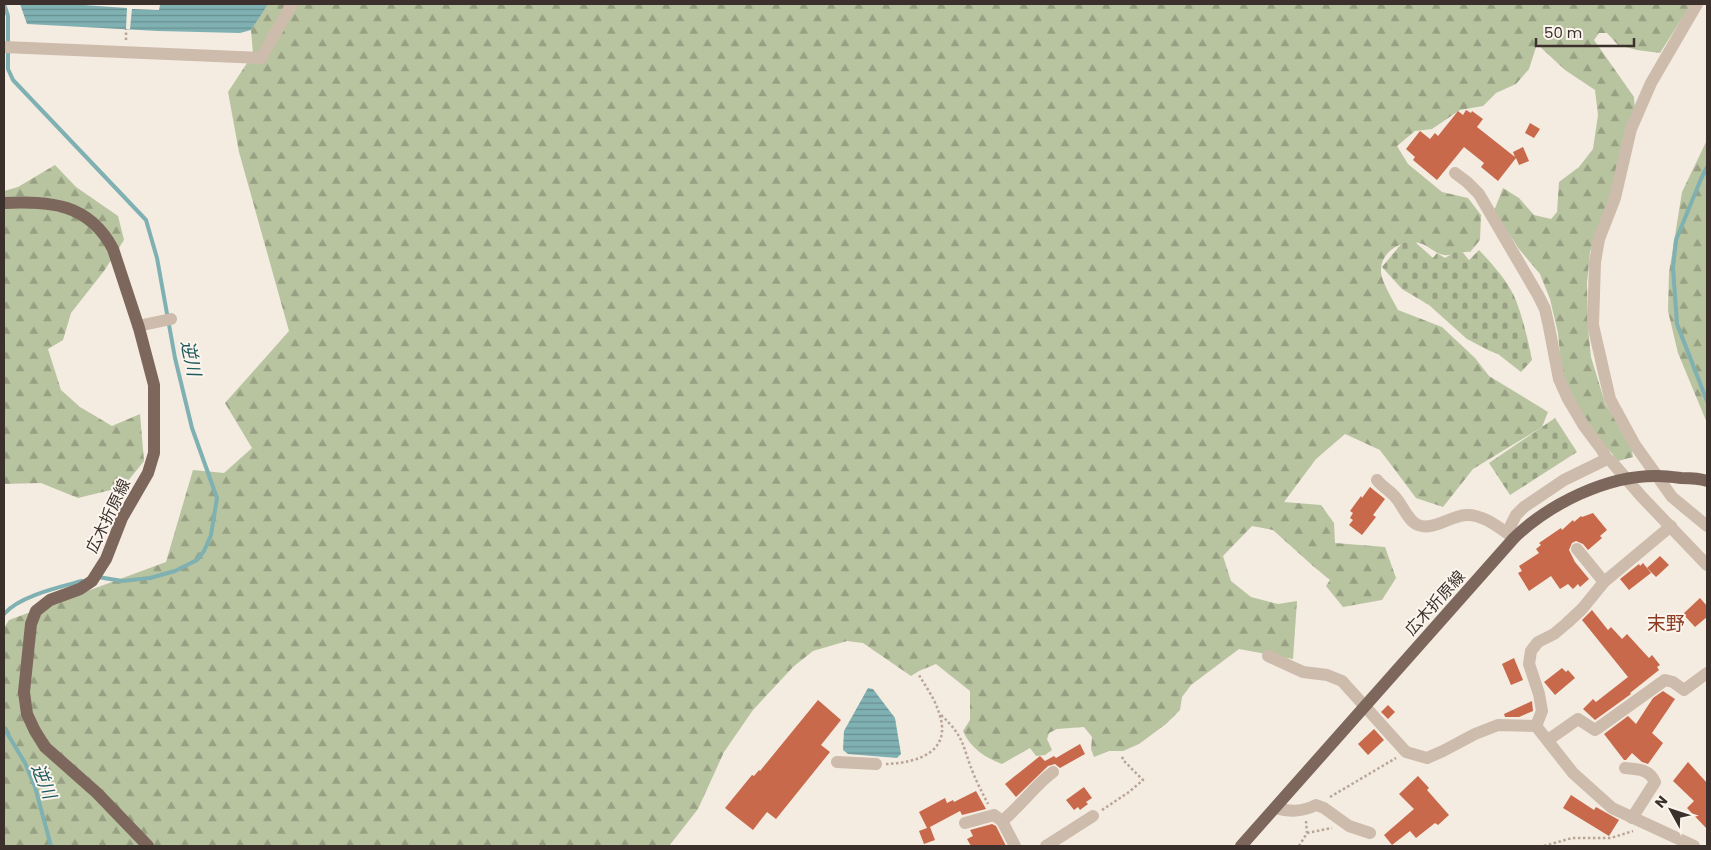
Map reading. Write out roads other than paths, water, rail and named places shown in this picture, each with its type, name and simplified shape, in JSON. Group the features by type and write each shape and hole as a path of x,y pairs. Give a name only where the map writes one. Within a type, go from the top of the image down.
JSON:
{"main road":[{"name":"広木折原線","path":"4,203 50,203 72,210 89,219 107,237 113,249 138,326 154,385 154,453 148,473 122,518 106,559 92,581 80,589 50,600 36,611 31,624 24,692 27,714 35,731 46,747 97,793 148,846"},
{"name":"広木折原線","path":"1240,846 1365,707 1512,537 1544,514 1583,493 1618,481 1658,476 1707,481"}],"street":[{"path":"4,47 261,58 292,4"},
{"path":"1697,4 1651,83 1631,129 1615,198 1599,239 1595,262 1593,325 1610,399 1635,445 1672,497 1707,526"},
{"path":"1455,173 1479,194 1538,295 1549,326 1559,379 1584,426 1609,460 1707,565"},
{"path":"138,326 171,319"},
{"path":"1512,537 1511,525 1516,515 1524,507 1564,480 1609,460"},
{"path":"1377,480 1397,498 1417,525 1430,526 1452,517 1467,515 1482,518 1512,537"},
{"path":"1536,726 1542,711 1539,694 1529,664 1531,651 1538,642 1568,624 1604,582 1671,526"},
{"path":"1577,549 1604,582"},
{"path":"1268,656 1303,672 1327,675 1342,682 1406,752 1427,758 1474,734 1498,725 1536,726 1573,773 1612,808 1694,846"},
{"path":"1548,740 1578,720 1594,730 1598,728 1665,680 1673,682 1684,690 1707,673"},
{"path":"837,762 876,764"},
{"path":"1626,768 1642,770 1651,774 1654,782 1632,818"},
{"path":"965,823 998,818 1016,809 1040,781 1053,772"},
{"path":"1275,808 1286,811 1324,808 1349,826 1370,833"},
{"path":"1046,846 1093,816"},
{"path":"998,818 1015,846"}],"water":[{"path":"20,4 268,4 251,30 240,33 27,24"},
{"path":"868,688 873,689 895,718 901,754 897,758 848,754 843,750 844,731"}],"waterway":[{"name":"逆川","path":"4,4 8,16 8,69 13,80 146,220 157,258 175,358 192,428 217,498 211,535 204,551 197,560 175,571 150,578 122,581 98,577"},
{"path":"1707,167 1676,240 1673,268 1677,324 1707,401"},
{"name":"逆川","path":"4,614 29,597 82,581"},
{"name":"逆川","path":"4,728 25,763 35,787 51,846"}],"district":[{"name":"末野","path":"1666,623"}]}
